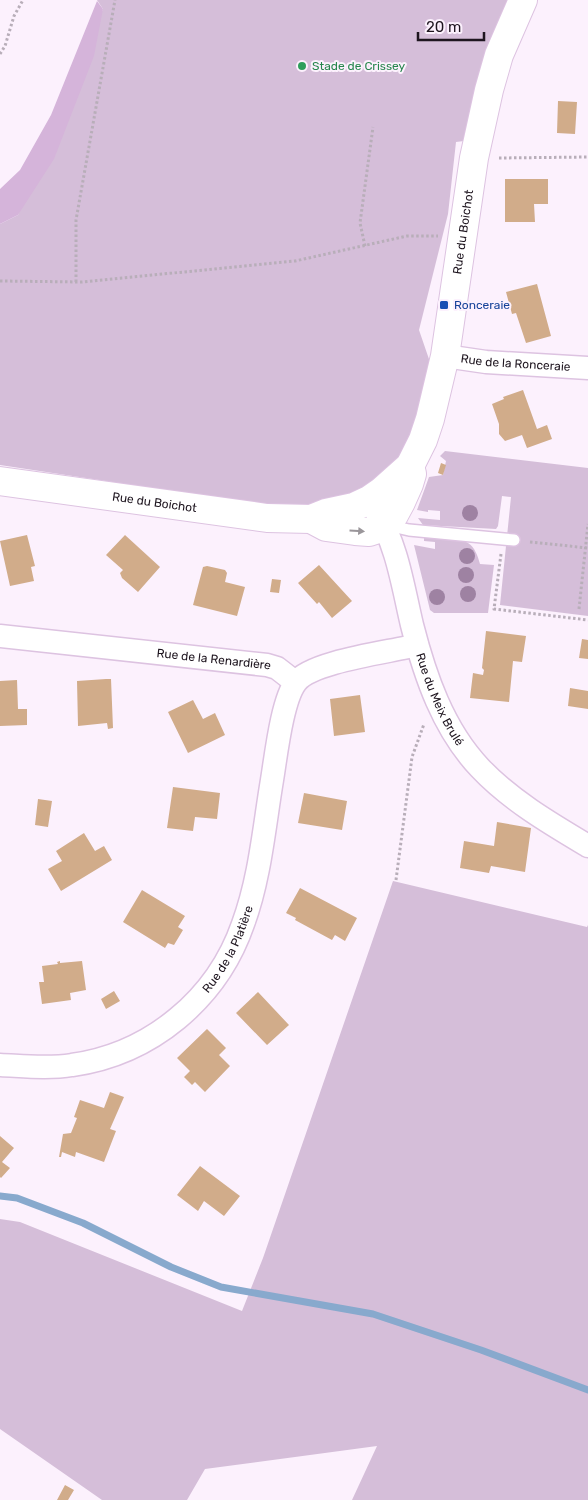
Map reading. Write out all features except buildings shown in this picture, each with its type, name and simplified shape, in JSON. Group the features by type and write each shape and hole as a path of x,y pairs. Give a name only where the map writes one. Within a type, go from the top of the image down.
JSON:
{"street":[{"name":"Rue du Boichot","path":"0,481 267,518 311,519 326,513 354,507 369,500 410,466 423,440 430,419 445,356 474,158 489,90 499,55 523,0"},
{"name":"Rue de la Ronceraie","path":"445,356 486,362 588,368"},
{"name":"Rue du Boichot","path":"311,519 326,527 369,532 378,529 394,515 409,484 412,474 410,466"},
{"name":"Rue du Meix Brulé","path":"369,500 385,524 417,645 439,706 458,740 480,768 510,795 588,846"},
{"name":"Rue de la Renardière","path":"0,636 267,665 277,668 295,682"},
{"path":"295,682 302,675 332,664 417,645"},
{"name":"Rue de la Platière","path":"0,1065 29,1067 71,1066 106,1057 142,1042 168,1027 191,1008 208,990 221,972 234,948 256,881 283,715 295,682"}],"lane":[{"path":"385,524 409,530 509,539"}],"path":[{"path":"0,54 6,46 14,16 23,0"},
{"path":"76,282 76,220 115,0"},
{"path":"365,246 360,223 373,127"},
{"path":"474,158 588,157"},
{"path":"0,281 76,282 295,261 407,236 464,236"},
{"path":"579,609 587,548 588,524"},
{"path":"587,548 509,539 494,609 588,620"},
{"path":"396,880 412,757 420,730 439,706"}],"shaded area":[{"path":"97,0 518,0 464,141 456,142 448,214 419,330 431,365 422,415 397,461 365,492 329,505 278,507 0,465 0,224 18,215 103,9"},
{"path":"97,1 103,9 94,56 54,159 18,215 0,224 0,189 20,170 51,115"},
{"path":"445,451 588,468 588,616 500,605 511,497 502,496 496,529 423,525 418,518 440,520 440,511 428,510 428,512 417,510 429,477 443,475 446,461 440,456"},
{"path":"424,537 464,541 473,547 480,564 494,565 488,613 434,613 430,610 414,545 435,549 435,542 424,541"},
{"path":"393,881 587,927 588,925 588,1500 352,1500 377,1446 205,1469 187,1500 102,1500 0,1429 0,1219 20,1222 242,1311 263,1258"}],"waterway":[{"path":"0,1196 17,1198 83,1223 171,1267 221,1287 373,1314 481,1350 588,1390"}],"place":[{"name":"Stade de Crissey","path":"302,66"},
{"name":"Ronceraie","path":"444,305"}]}
